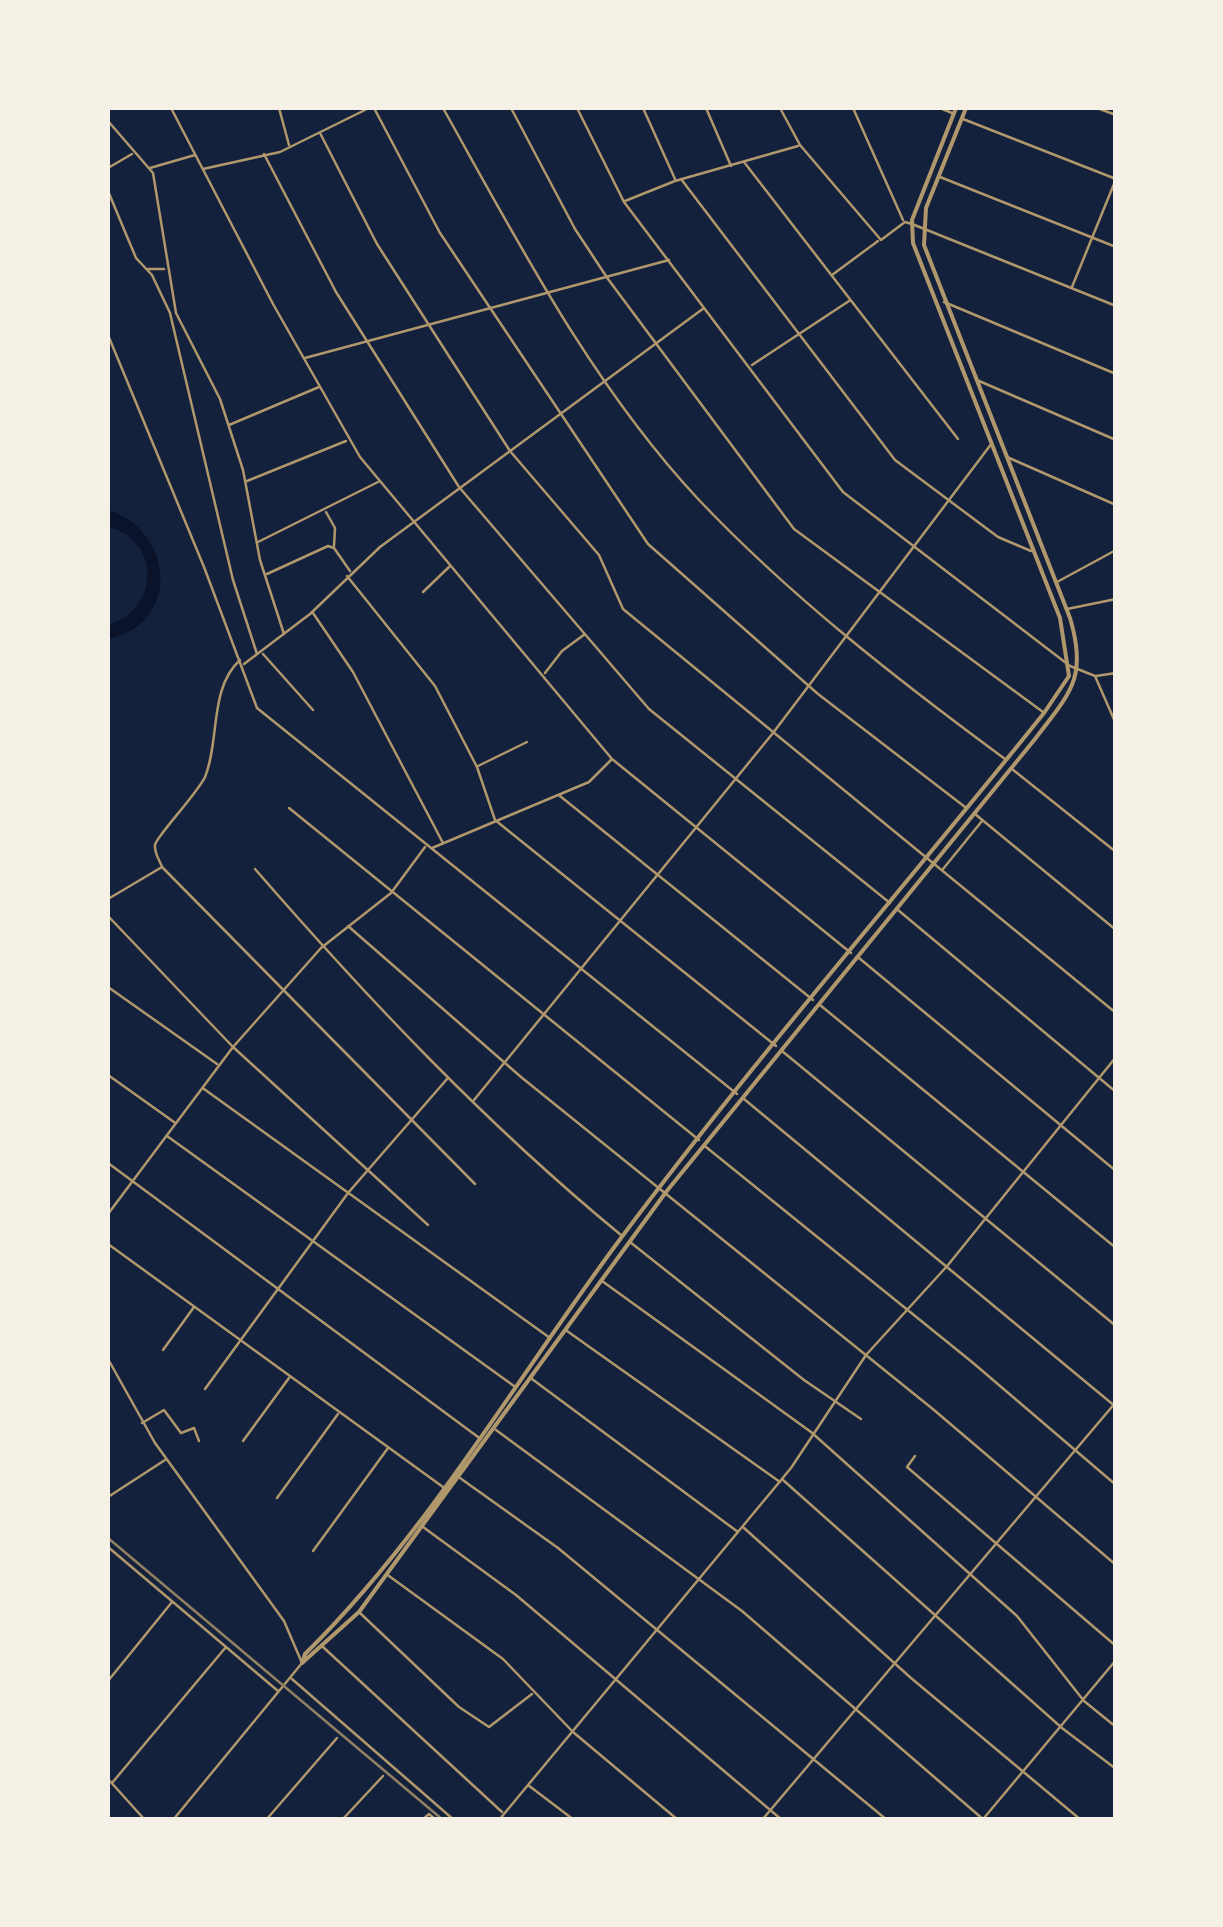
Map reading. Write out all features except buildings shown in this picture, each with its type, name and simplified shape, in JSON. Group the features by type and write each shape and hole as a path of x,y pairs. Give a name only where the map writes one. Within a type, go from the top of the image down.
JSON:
{"street":[{"path":"171,108 349,440 413,522 612,759 851,952"},
{"path":"279,108 289,146"},
{"path":"204,169 289,146 371,108 440,233 648,544 810,686 967,808"},
{"path":"443,108 550,295 608,380 700,500 846,639 1007,760"},
{"path":"511,108 575,229 608,279 777,510 794,529 1044,713"},
{"path":"577,108 624,202 843,492 1070,666 1095,676 1116,673"},
{"path":"642,108 678,180 799,331 895,460 948,496 998,538 1036,552"},
{"path":"706,108 730,166"},
{"path":"780,108 800,145 881,240"},
{"path":"853,108 905,222 1116,306"},
{"path":"302,1662 304,1654 352,1607 480,1438 622,1236 706,1147 813,1000 1062,690 1070,666 1060,618 913,243 912,224 955,110 940,108"},
{"path":"173,1820 302,1662 359,1612 495,1429 699,1140 858,957 1069,694 1079,671 1077,642 944,302 922,227 966,108"},
{"path":"1097,108 1116,115"},
{"path":"961,119 1116,179 1071,288"},
{"path":"108,121 150,168 176,313 210,373 228,425 246,482 264,575 284,634"},
{"path":"320,133 377,244 510,450 599,555 623,610 1116,1014"},
{"path":"624,202 678,180 800,145"},
{"path":"108,168 134,153"},
{"path":"264,154 336,292 459,488 649,710 890,904"},
{"path":"150,168 196,155"},
{"path":"744,162 958,439"},
{"path":"939,176 1116,247"},
{"path":"108,190 136,258 170,313 233,580 260,654 313,710"},
{"path":"831,276 905,222"},
{"path":"303,358 494,311 670,260"},
{"path":"145,269 166,269"},
{"path":"751,366 849,300"},
{"path":"944,302 1116,374"},
{"path":"475,1184 281,992 162,867 155,845 197,794 215,752 220,692 242,662 260,654 312,612 349,574 413,522 706,306"},
{"path":"170,313 176,313"},
{"path":"108,335 242,662 256,708 582,965 737,1094"},
{"path":"977,380 1116,440"},
{"path":"228,425 320,387"},
{"path":"246,482 349,440"},
{"path":"474,1100 774,732 846,639 911,544 992,443"},
{"path":"1006,456 1116,505"},
{"path":"257,543 380,481"},
{"path":"1013,494 1020,491"},
{"path":"325,511 334,528 334,548 349,574 418,660 476,766 496,820 1116,1326"},
{"path":"264,575 328,546 334,548"},
{"path":"1056,583 1064,574 1116,550"},
{"path":"422,592 450,567"},
{"path":"1066,609 1116,599"},
{"path":"312,612 353,672 443,843"},
{"path":"544,675 562,651 586,633"},
{"path":"1095,676 1116,724"},
{"path":"476,766 526,742"},
{"path":"432,848 589,782 612,759"},
{"path":"1011,768 1116,852"},
{"path":"560,796 813,1000"},
{"path":"290,808 699,1140"},
{"path":"974,813 1116,930"},
{"path":"942,870 983,820"},
{"path":"108,1214 233,1047 320,948 390,893 426,844"},
{"path":"108,898 162,867"},
{"path":"255,868 320,948 582,1204 622,1236"},
{"path":"896,909 1116,1092"},
{"path":"108,916 233,1047 428,1225"},
{"path":"348,926 504,1062 866,1355 1116,1565"},
{"path":"858,957 1116,1170"},
{"path":"108,987 219,1066"},
{"path":"818,1004 1116,1248"},
{"path":"499,1820 781,1481 815,1437 866,1355 948,1265 1116,1057"},
{"path":"108,1075 175,1123"},
{"path":"206,1389 348,1193 449,1077"},
{"path":"202,1088 550,1338"},
{"path":"743,1098 1115,1404 762,1820"},
{"path":"166,1136 516,1388"},
{"path":"706,1147 1116,1486"},
{"path":"108,1164 480,1438"},
{"path":"628,1241 861,1419"},
{"path":"108,1244 442,1487"},
{"path":"600,1280 815,1437 995,1596 1031,1632 1084,1701 1116,1727"},
{"path":"163,1350 194,1307"},
{"path":"566,1330 781,1481 1062,1728 1116,1769"},
{"path":"108,1359 166,1459 284,1621 302,1662"},
{"path":"242,1441 291,1376"},
{"path":"530,1378 738,1532"},
{"path":"142,1423 164,1410 181,1433 194,1428 200,1440"},
{"path":"277,1498 340,1412"},
{"path":"495,1429 701,1580 983,1819 1116,1660"},
{"path":"312,1552 388,1448"},
{"path":"915,1456 907,1467 1116,1646"},
{"path":"108,1497 166,1459"},
{"path":"459,1477 659,1629 887,1820"},
{"path":"416,1523 516,1595 782,1820"},
{"path":"743,1527 894,1662 1081,1820"},
{"path":"108,1547 279,1692"},
{"path":"388,1575 503,1659 573,1732 678,1820"},
{"path":"108,1681 173,1601"},
{"path":"359,1612 458,1707 489,1727 533,1694"},
{"path":"112,1784 227,1646"},
{"path":"323,1647 504,1813"},
{"path":"291,1678 454,1820"},
{"path":"266,1820 336,1738"},
{"path":"342,1820 382,1776"},
{"path":"108,1779 145,1820"},
{"path":"528,1785 574,1820"},
{"path":"422,1820 429,1814 436,1820"}],"water":[{"path":"108,510 130,521 146,536 157,556 160,576 158,597 148,615 132,630 108,639 108,625 125,617 137,605 145,591 147,575 138,546 126,534 108,527"}],"railway":[{"path":"108,1538 443,1820"}]}
